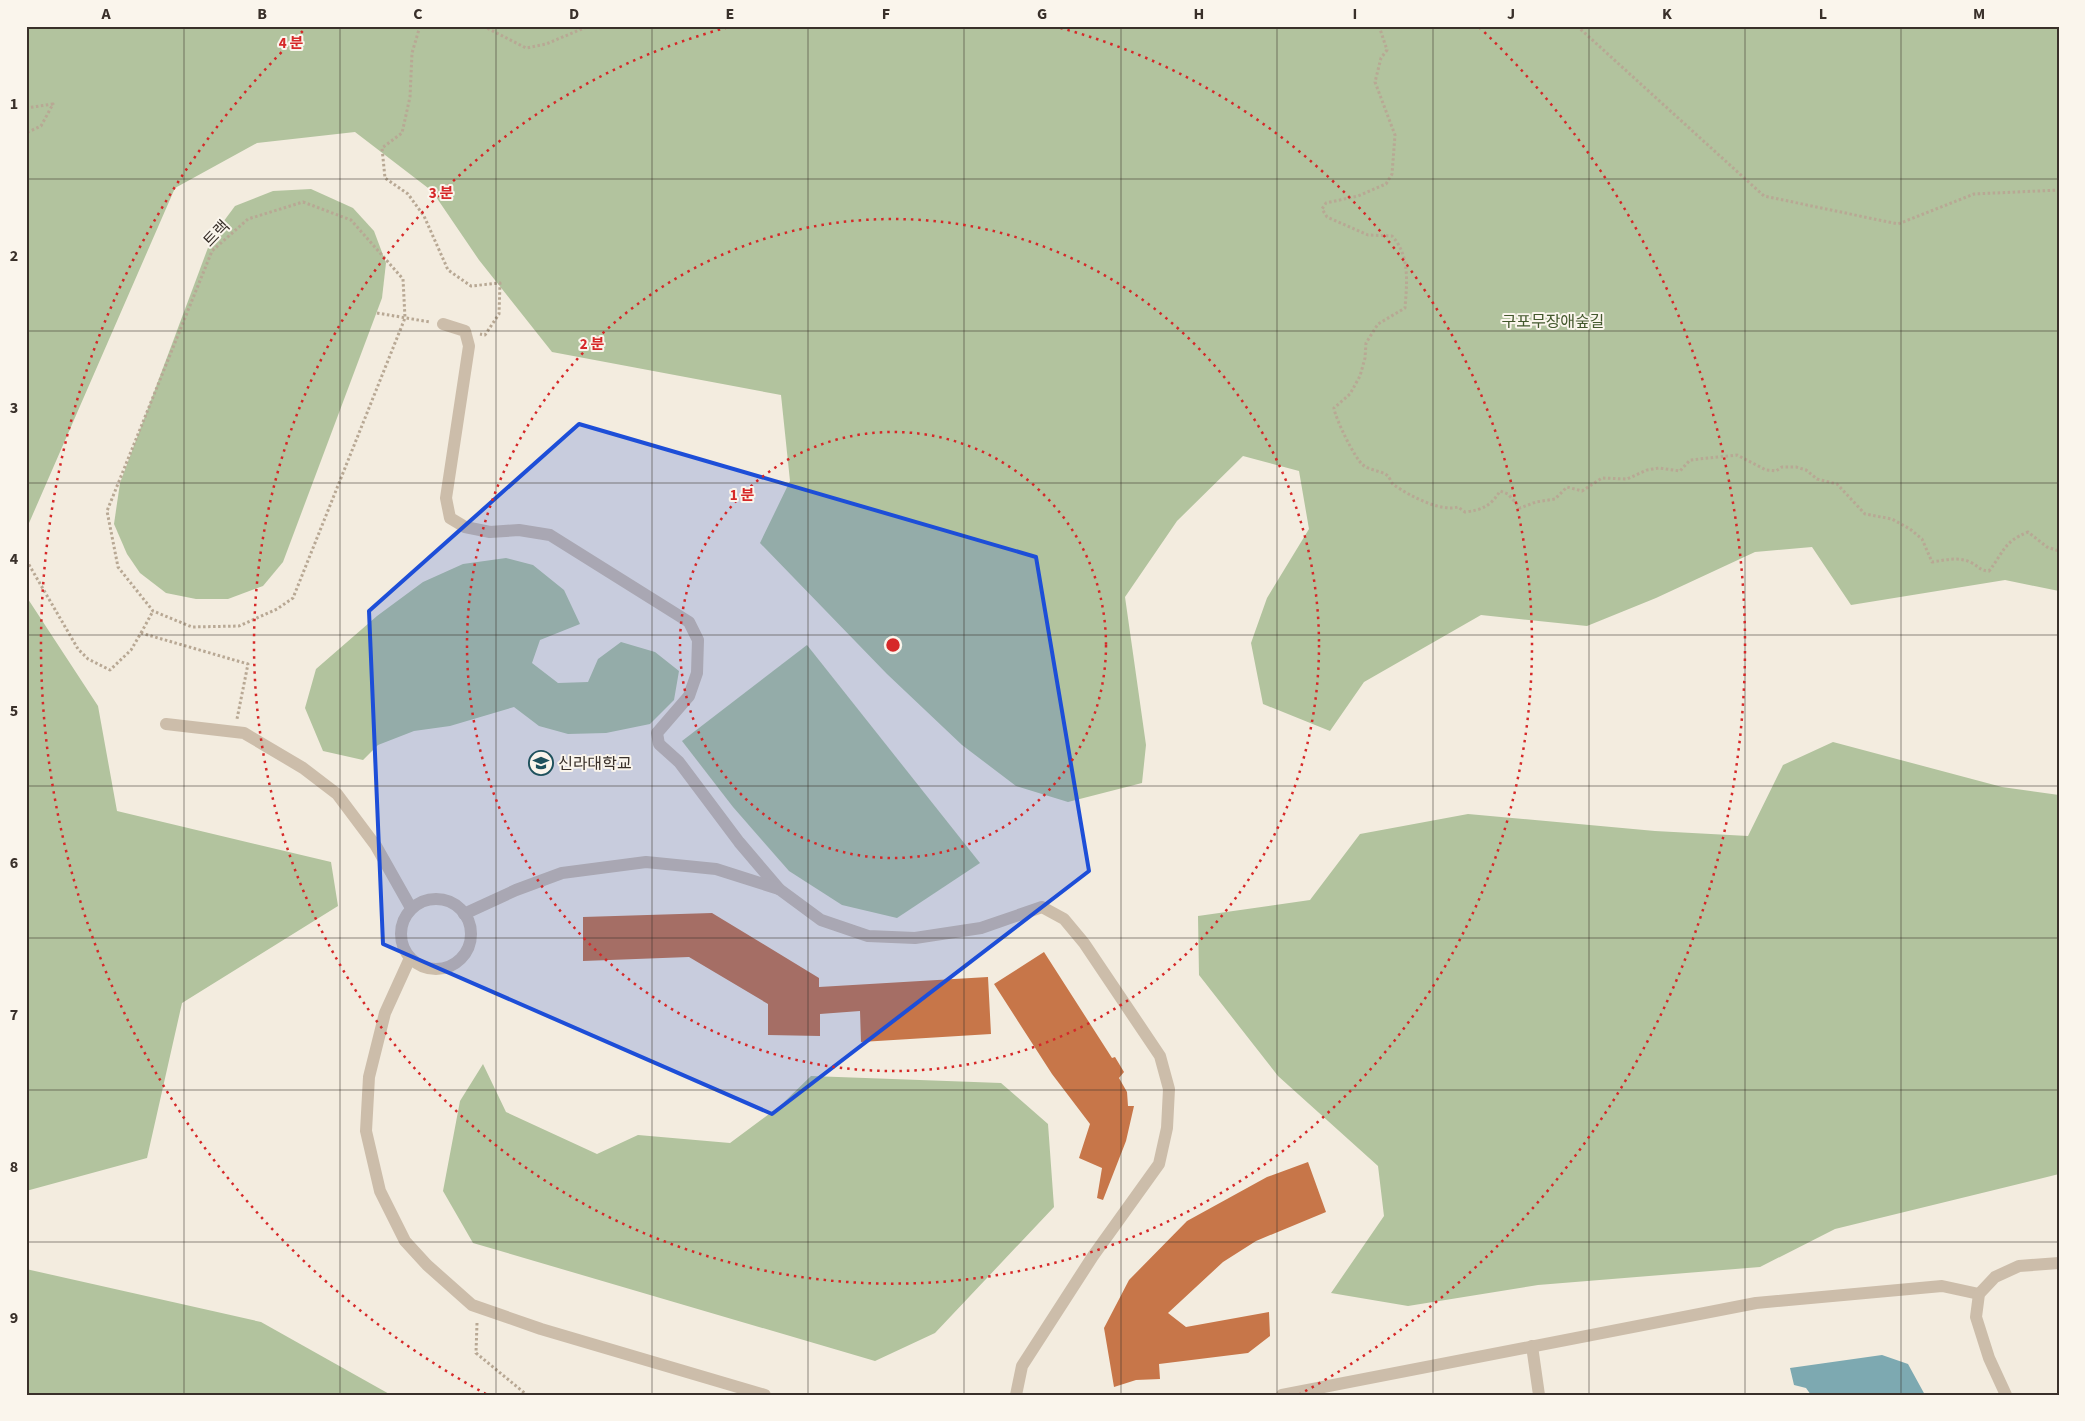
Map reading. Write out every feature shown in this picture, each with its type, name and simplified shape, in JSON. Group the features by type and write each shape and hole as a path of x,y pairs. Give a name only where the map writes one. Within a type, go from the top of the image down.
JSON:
{"street":[{"path":"443,324 465,331 469,346 446,498 450,518 465,527 490,532 519,530 550,534 689,622 698,640 697,673 689,696 657,733 659,744 679,762 739,842 778,888 821,920 868,936 915,938 981,928 1042,907 1064,919 1084,943 1160,1056 1169,1089 1167,1128 1159,1164 1093,1256 1022,1366 1016,1395"},
{"path":"166,724 244,733 303,768 337,794 376,846 411,908"},
{"path":"464,914 516,890 562,873 646,862 716,869 778,888"},
{"path":"437,898 450,901 464,914 469,921 472,935 469,948 460,960 448,967 435,969 421,966 410,958 402,946 400,933 403,919 411,908 423,901 437,898"},
{"path":"410,958 385,1013 369,1076 366,1131 380,1190 405,1241 427,1265 472,1305 542,1329 765,1395"},
{"path":"2006,1395 1989,1358 1976,1318 1979,1294 1995,1276 2019,1266 2059,1263"},
{"path":"1282,1395 1756,1303 1942,1286 1979,1294"},
{"path":"1532,1346 1539,1395"}],"path":[{"path":"420,26 412,53 410,97 402,133 382,148 385,178 408,194 424,216 448,270 471,286 500,283 498,314 485,335 465,331"},
{"path":"483,26 526,48 546,44 589,26"},
{"path":"1379,26 1387,50 1381,58 1375,82 1395,136 1392,174 1386,184 1358,196 1326,203 1322,209 1328,217 1368,235 1392,236 1398,243 1405,261 1405,308 1378,324 1366,343 1365,358 1360,376 1350,394 1334,408 1334,415 1342,432 1362,464 1387,476 1393,484 1415,496 1449,509 1458,507 1464,512 1480,510 1494,502 1500,491 1508,494 1520,508 1536,502 1555,499 1567,487 1582,491 1602,478 1626,479 1647,470 1659,468 1680,471 1690,460 1737,454 1766,470 1796,467 1806,470 1816,479 1837,484 1865,514 1892,519 1910,529 1922,539 1932,562 1958,558 1972,563 1982,571 1990,571 2001,556 2004,546 2016,537 2028,532 2047,547 2059,551"},
{"path":"1577,26 1764,196 1898,224 1974,194 2059,190"},
{"path":"26,108 53,104 41,126 26,133"},
{"name":"트랙","path":"303,202 351,220 403,278 405,318 293,598 277,609 239,626 192,627 152,611 118,567 107,511 212,251 248,219 303,202"},
{"path":"377,313 443,324"},
{"path":"26,555 28,563 78,649 88,659 110,670 131,650 152,611"},
{"path":"141,633 248,664 234,732"},
{"path":"478,1307 476,1353 527,1395"}],"highlighted area":[{"path":"579,424 1036,557 1089,871 772,1114 383,944 369,611"}],"green space":[{"name":"구포무장애숲길","path":"26,26 2059,26 2059,591 2005,580 1851,605 1812,547 1755,552 1656,598 1587,626 1481,615 1364,682 1330,731 1263,704 1251,643 1267,598 1309,529 1299,471 1243,456 1177,521 1125,597 1146,745 1142,783 1068,802 1016,786 962,745 887,674 760,543 790,481 781,395 552,352 479,260 432,191 355,132 257,143 175,188 26,530"},
{"path":"311,189 353,208 374,231 386,263 382,298 283,562 263,586 228,599 196,599 166,593 140,573 127,554 114,524 120,483 212,237 235,206 273,191"},
{"path":"506,558 533,565 564,590 580,624 540,640 532,663 558,683 588,682 598,659 621,642 655,652 679,671 674,700 650,724 606,733 568,734 539,726 514,707 450,726 414,731 378,745 363,760 323,751 305,708 316,669 377,616 423,582 463,564"},
{"path":"26,596 98,706 117,811 331,862 338,906 182,1003 147,1158 26,1191"},
{"path":"807,645 980,863 897,918 842,905 789,871 733,807 682,741"},
{"path":"1833,742 2002,787 2059,795 2059,1174 1835,1229 1760,1267 1538,1285 1408,1306 1331,1293 1384,1216 1378,1166 1278,1076 1199,975 1198,916 1310,900 1360,834 1468,814 1655,831 1748,836 1783,765"},
{"path":"483,1064 506,1112 597,1154 638,1135 730,1143 780,1106 811,1076 1001,1083 1048,1124 1054,1207 935,1333 875,1361 473,1243 443,1191 460,1101"},
{"path":"26,1269 261,1322 391,1395 26,1395"}],"water":[{"path":"1882,1355 1908,1364 1925,1395 1811,1395 1806,1388 1794,1385 1790,1368"}],"building":[{"path":"712,913 819,978 819,987 988,977 991,1034 861,1042 860,1011 820,1014 820,1036 768,1035 768,1004 689,957 583,961 583,917"},
{"path":"1044,952 1112,1058 1115,1057 1124,1072 1119,1078 1127,1092 1128,1106 1134,1106 1126,1141 1103,1200 1097,1198 1102,1168 1079,1158 1090,1124 1052,1074 994,984"},
{"path":"1308,1162 1326,1212 1256,1241 1223,1262 1168,1313 1186,1327 1269,1312 1270,1336 1248,1353 1159,1364 1160,1379 1136,1380 1114,1387 1104,1328 1129,1280 1187,1221 1267,1177"}],"place":[{"name":"신라대학교","path":"541,763"}]}
